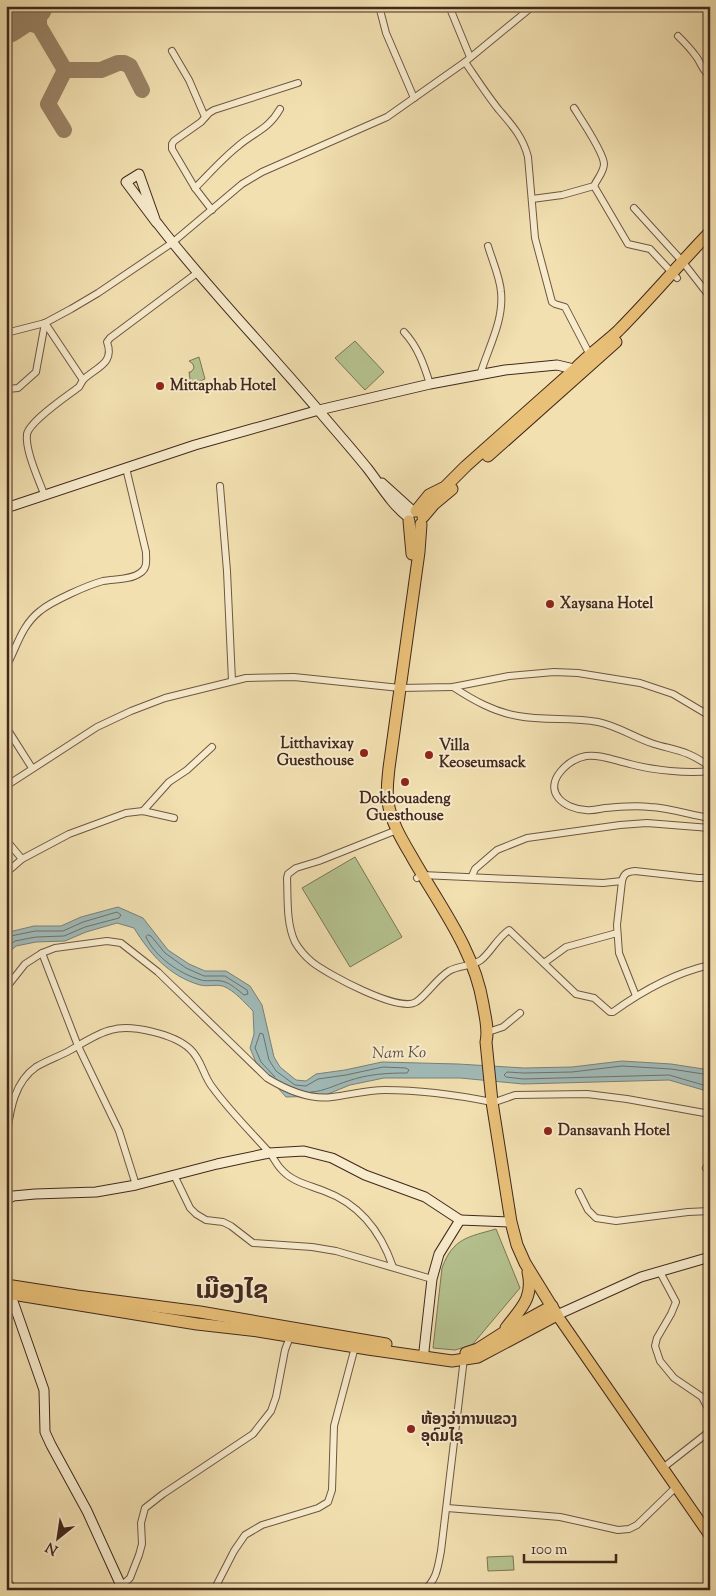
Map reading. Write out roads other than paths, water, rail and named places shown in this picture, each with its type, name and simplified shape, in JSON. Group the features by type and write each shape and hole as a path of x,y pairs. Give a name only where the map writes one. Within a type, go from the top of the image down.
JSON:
{"highway":[{"path":"554,1310 517,1245 510,1222 492,1102 487,1041 481,1034 469,965 446,913 420,876 393,831 387,788 397,687 416,551 415,517 429,495 445,487 466,466 579,371 674,275 710,232"},
{"path":"684,264 710,242"},
{"path":"503,1332 528,1298 530,1284 526,1263"},
{"path":"8,1289 368,1345 452,1361 464,1357 503,1332 554,1310"},
{"path":"291,1333 355,1347 368,1345 464,1357 478,1357 554,1310"}],"main road":[{"path":"554,1310 710,1536"}],"street":[{"path":"379,6 386,33 414,98"},
{"path":"449,6 470,57"},
{"path":"6,333 45,323 98,293 172,243 242,184 262,172 387,117 465,62 533,6"},
{"path":"678,36 694,53 701,63 703,70 710,76"},
{"path":"172,51 189,80 205,117"},
{"path":"465,62 523,141 528,157 535,238 552,302 566,308 592,358"},
{"path":"212,210 195,188 172,149 174,141 214,110 298,83"},
{"path":"532,199 562,195 594,186 603,169 604,162 574,108"},
{"path":"195,188 238,146 267,127 274,120 280,109"},
{"path":"156,222 139,174 126,182 156,222 172,243 318,410 369,471 381,489 415,517"},
{"path":"594,186 628,244 650,249 674,275"},
{"path":"634,208 684,264 710,297"},
{"path":"480,375 499,321 501,299 501,291 488,246"},
{"path":"44,494 28,448 27,433 33,424 79,387 83,380 106,362 110,351 107,342 110,338 197,273"},
{"path":"45,323 83,380"},
{"path":"7,390 18,388 36,372 45,323"},
{"path":"404,332 422,360 430,384"},
{"path":"6,508 195,445 318,410 430,384 504,370 557,365 579,371"},
{"path":"6,667 22,631 39,611 51,603 90,585 136,576 145,569 147,562 146,552 126,468"},
{"path":"220,486 227,571 232,682"},
{"path":"6,786 97,727 131,711 165,698 246,678 294,677 397,687 453,687 509,676 578,672 640,684 673,694 710,716"},
{"path":"453,687 482,704 512,715 597,722 611,726 655,744 690,753 710,769"},
{"path":"6,727 32,768"},
{"path":"143,811 168,782 187,770 212,747"},
{"path":"710,769 698,772 682,771 632,765 599,756 586,756 570,762 554,782 553,788 555,795 562,802 586,810 631,806 652,807 710,818"},
{"path":"6,873 22,859 69,834 126,813 143,811 174,818"},
{"path":"472,876 475,869 497,850 527,838 647,823 710,828"},
{"path":"393,831 319,861 296,868 288,874 288,906 291,929 295,941 312,962 340,979 377,997 404,1005 416,1002 435,982 449,971 481,959 509,930 576,994 594,998 610,1012 613,1012 636,996 690,970 710,965"},
{"path":"6,840 22,859"},
{"path":"636,996 619,953 617,933 624,875 627,872 635,871 710,878"},
{"path":"420,876 472,876 603,883 622,881"},
{"path":"544,963 566,947 617,933"},
{"path":"6,988 25,964 42,953 55,948 107,941 121,943 158,972 267,1078 284,1089 330,1098 360,1091 385,1090 417,1092 492,1102 515,1095 587,1094 628,1099 710,1114"},
{"path":"42,953 78,1046 119,1131 136,1185"},
{"path":"487,1041 520,1013"},
{"path":"6,1138 9,1115 19,1087 36,1068 111,1030 135,1028 178,1041 190,1049 202,1065 209,1083 224,1103 270,1153 280,1169 297,1181 327,1192 361,1212 387,1249 393,1267"},
{"path":"6,1200 13,1196 35,1194 96,1192 136,1185 270,1153 304,1151 332,1158 365,1175 425,1197 460,1220 510,1222"},
{"path":"174,1175 190,1208 196,1214 206,1220 223,1222 231,1226 253,1243 312,1247 393,1267 432,1279"},
{"path":"579,1192 588,1210 596,1218 616,1221 710,1211"},
{"path":"424,1351 432,1279 440,1254 460,1220"},
{"path":"554,1310 641,1277 710,1257"},
{"path":"660,1272 676,1302 655,1342 658,1355 674,1378 702,1397 710,1412"},
{"path":"8,1289 42,1383 45,1432 86,1511 122,1588 130,1578 139,1555 142,1544 141,1523 145,1508 254,1434 271,1411 276,1397 285,1350 291,1333"},
{"path":"214,1590 244,1535 262,1525 318,1508 328,1502 332,1490 334,1426 355,1347"},
{"path":"424,1590 432,1584 436,1574 447,1508 464,1357"},
{"path":"664,1467 710,1430"},
{"path":"447,1508 560,1517 618,1530 629,1529 637,1524 677,1486"},
{"path":"6,1577 13,1590"}],"water":[{"path":"118,907 143,918 168,950 189,964 205,971 226,971 250,986 262,1005 274,1057 280,1067 296,1080 306,1081 316,1074 382,1062 524,1068 572,1067 622,1061 671,1064 710,1070 710,1092 669,1080 523,1084 460,1078 384,1078 350,1085 323,1096 286,1097 257,1065 250,1048 254,1034 253,1011 239,997 223,986 200,985 170,970 147,947 134,928 117,923 86,932 65,941 36,942 16,946 6,955 6,934 9,932 34,926 61,926 81,917"}],"place":[{"name":"Mittaphab Hotel","path":"160,386"},
{"name":"Xaysana Hotel","path":"550,604"},
{"name":"Litthavixay Guesthouse","path":"364,753"},
{"name":"Villa Keoseumsack","path":"429,755"},
{"name":"Dokbouadeng Guesthouse","path":"405,782"},
{"name":"Dansavanh Hotel","path":"548,1131"},
{"name":"ຫ້ອງວ່າການແຂວງ ອຸດົມໄຊ","path":"411,1429"}],"district":[{"name":"ເມືອງໄຊ","path":"232,1292"}],"water label":[{"name":"Nam Ko","path":"399,1054"}]}
